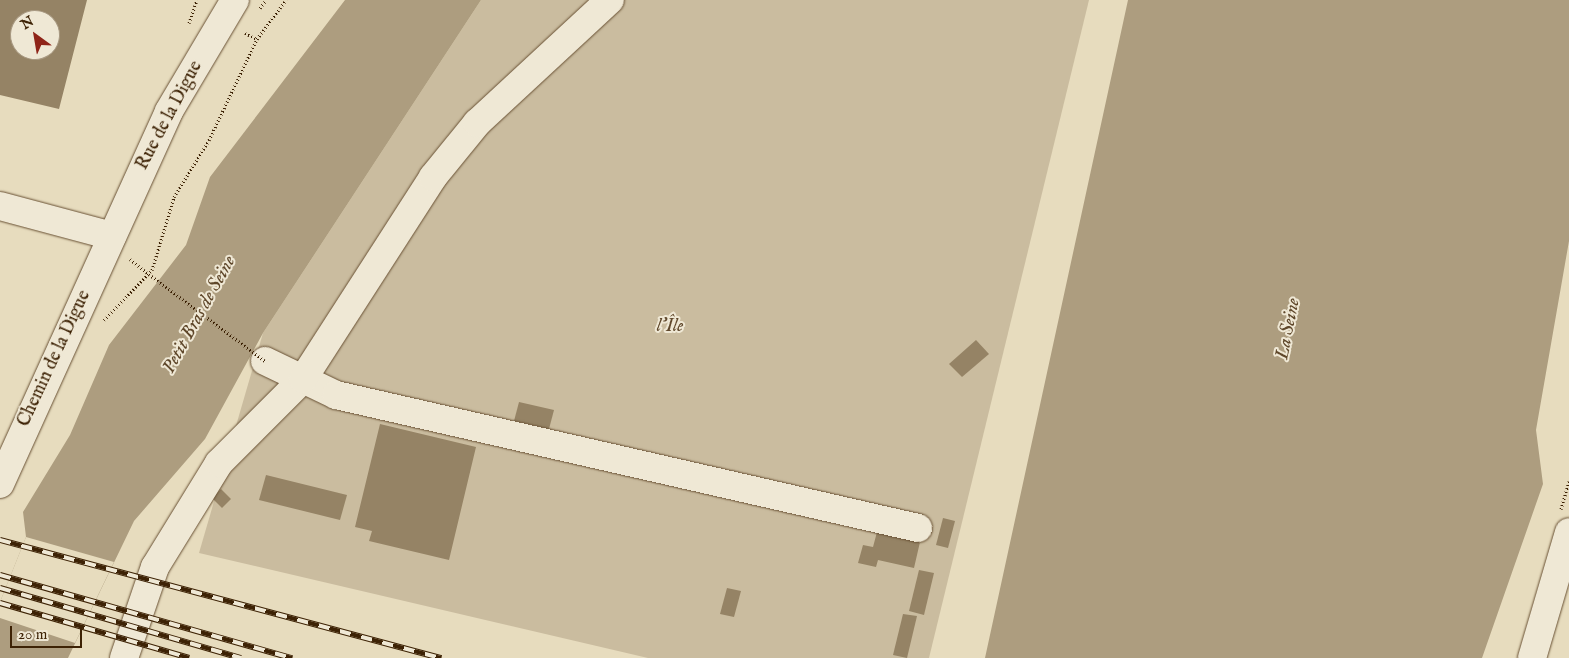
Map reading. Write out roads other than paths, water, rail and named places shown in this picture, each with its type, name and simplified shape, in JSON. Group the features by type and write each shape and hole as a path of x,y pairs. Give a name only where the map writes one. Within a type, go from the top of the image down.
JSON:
{"street":[{"path":"124,658 155,567 219,463 303,379 337,321 446,161 477,123 610,0"},
{"name":"Rue de la Digue","path":"112,236 169,111 229,11"},
{"path":"0,206 112,236"},
{"name":"Chemin de la Digue","path":"0,484 112,236"},
{"path":"265,361 336,395 918,528"},
{"path":"1532,658 1569,532"}],"water":[{"name":"Petit Bras de Seine","path":"345,0 481,0 263,333 205,439 134,521 68,658 0,658 0,602 26,537 23,512 70,435 109,345 186,245 210,177"},
{"name":"La Seine","path":"1128,0 1569,0 1569,241 1536,430 1543,484 1482,658 985,658"}],"railway":[{"path":"0,540 441,658"},
{"path":"0,575 292,658"},
{"path":"0,588 241,658"},
{"path":"0,603 189,658"}],"park label":[{"name":"l'Île","path":"670,327"}]}
